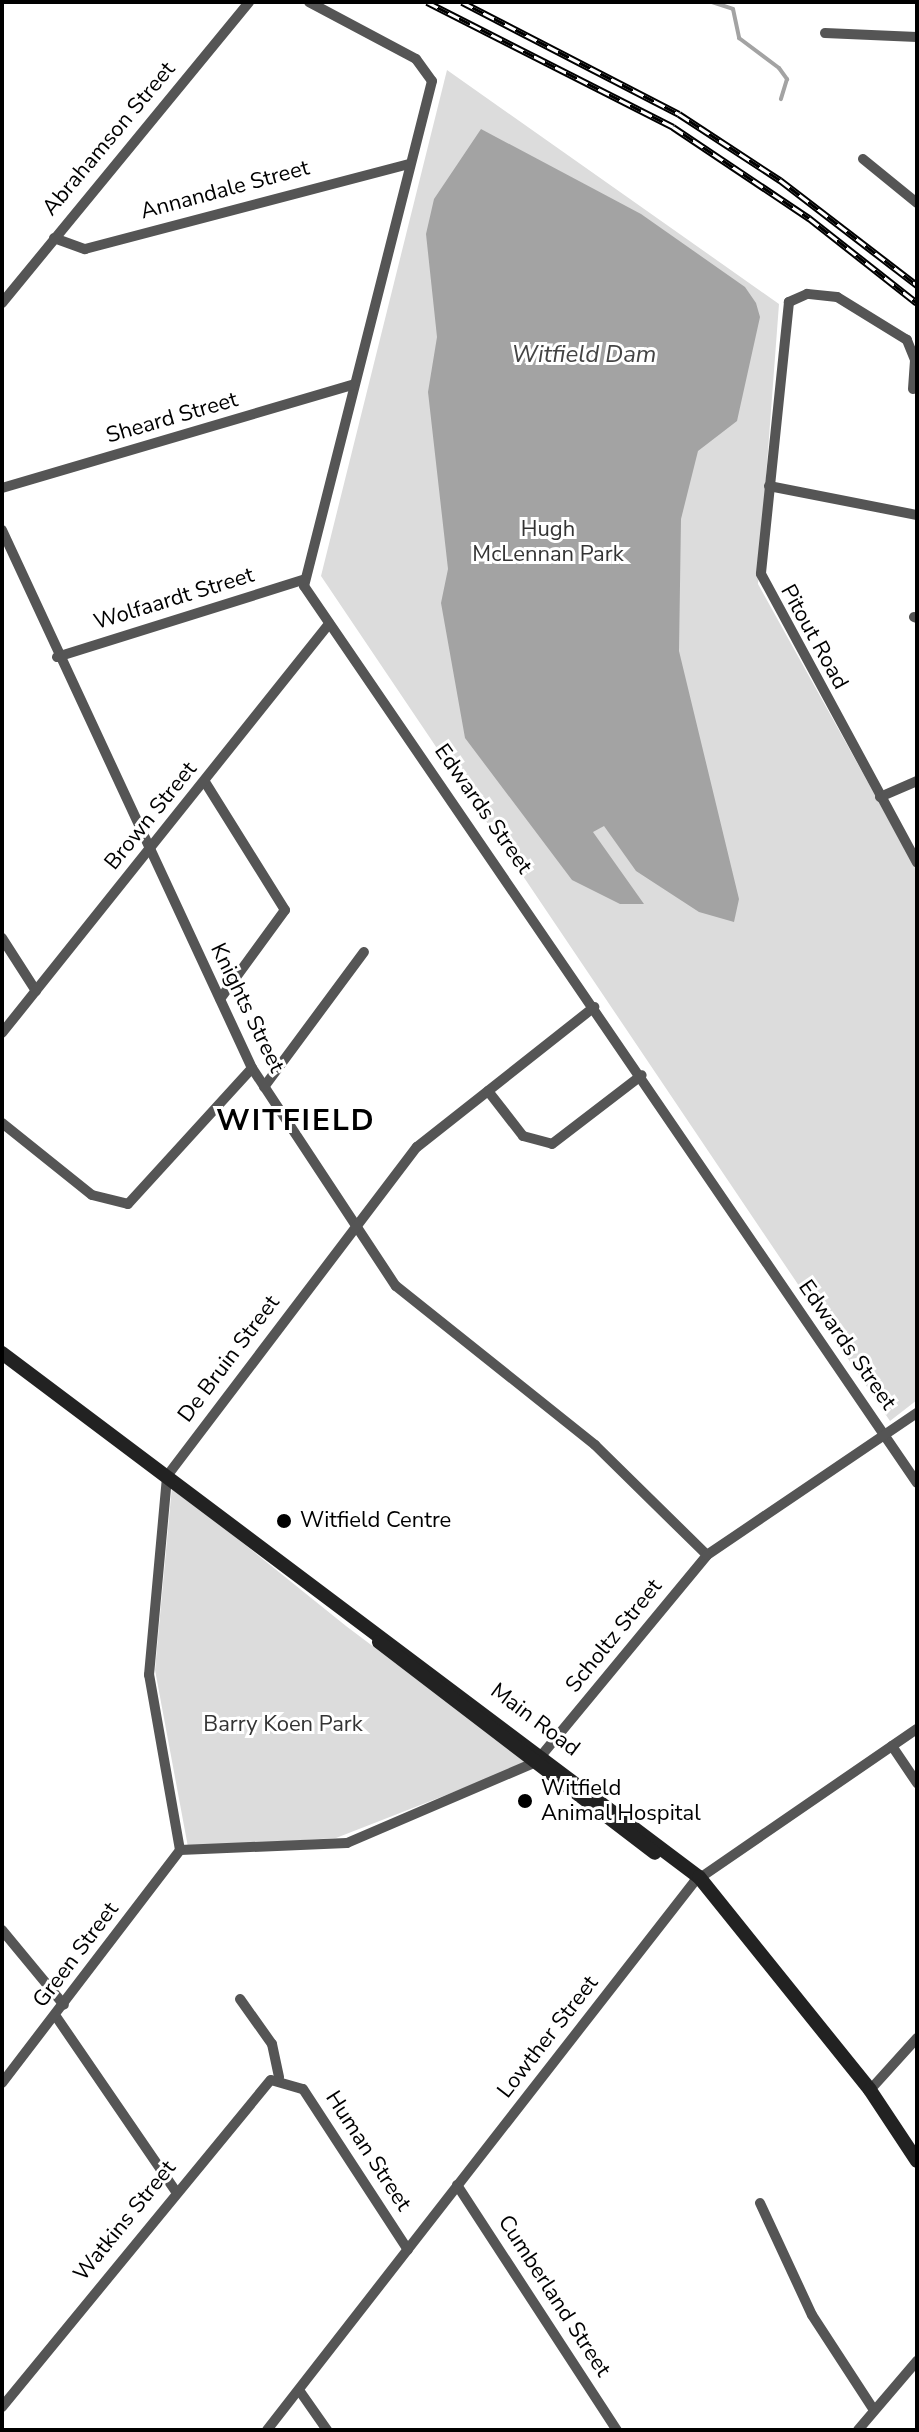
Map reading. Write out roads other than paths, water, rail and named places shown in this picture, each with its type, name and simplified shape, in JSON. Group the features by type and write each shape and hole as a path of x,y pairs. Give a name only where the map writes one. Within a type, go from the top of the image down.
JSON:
{"street":[{"name":"Abrahamson Street","path":"2,303 249,2"},
{"path":"303,580 432,88 427,66 309,2"},
{"path":"825,33 917,37"},
{"path":"863,159 917,203"},
{"name":"Annandale Street","path":"54,238 85,249 410,164"},
{"name":"Pitout Road","path":"913,389 912,348 855,305 807,294 785,312 763,585 917,863"},
{"name":"Sheard Street","path":"2,488 353,385"},
{"path":"769,486 917,515"},
{"name":"Knights Street","path":"2,530 57,657 252,1068 357,1224 411,1301 595,1445 707,1555"},
{"name":"Edwards Street","path":"303,580 329,624 642,1075 917,1483"},
{"name":"Wolfaardt Street","path":"57,657 303,580"},
{"name":"Brown Street","path":"2,1033 329,624"},
{"path":"880,797 917,781"},
{"path":"205,782 285,910 220,999"},
{"path":"2,938 36,991"},
{"path":"264,1087 364,952"},
{"name":"De Bruin Street","path":"167,1476 417,1147 594,1007"},
{"path":"2,1123 92,1195 128,1204 252,1068"},
{"path":"488,1091 523,1136 552,1144 642,1075"},
{"name":"Main Road","path":"2,1353 699,1882 870,2090 917,2161"},
{"name":"Scholtz Street","path":"180,1850 347,1843 540,1759 707,1555 917,1413"},
{"path":"167,1476 149,1675 180,1850"},
{"name":"Lowther Street","path":"267,2430 457,2185 699,1882 917,1729"},
{"path":"892,1746 917,1783"},
{"name":"Green Street","path":"2,2083 180,1850"},
{"path":"2,1930 64,2005"},
{"name":"Human Street","path":"240,1999 272,2044 285,2078 408,2250"},
{"path":"55,2015 175,2190"},
{"path":"870,2090 917,2038"},
{"name":"Watkins Street","path":"2,2407 250,2097 285,2078"},
{"name":"Cumberland Street","path":"457,2185 617,2430"},
{"path":"760,2203 812,2315 874,2410"},
{"path":"858,2430 917,2361"},
{"path":"299,2390 327,2430"}],"water":[{"name":"Witfield Dam","path":"481,129 641,214 745,287 756,303 760,317 737,421 698,451 681,519 679,651 739,899 734,922 699,912 636,871 604,826 593,832 644,904 620,904 572,880 465,738 441,603 448,569 428,392 437,337 426,234 434,199"}],"waterway":[{"path":"712,2 733,9 739,38 779,68 787,79 781,99"}],"railway":[{"path":"427,2 673,127 809,218 917,303"},
{"path":"462,2 679,114 780,180 917,285"}],"place":[{"name":"Witfield Centre","path":"284,1521"},
{"name":"Witfield Animal Hospital","path":"525,1801"}],"district":[{"name":"WITFIELD","path":"296,1121"}],"park label":[{"name":"Hugh McLennan Park","path":"548,542"},
{"name":"Barry Koen Park","path":"283,1725"}]}
